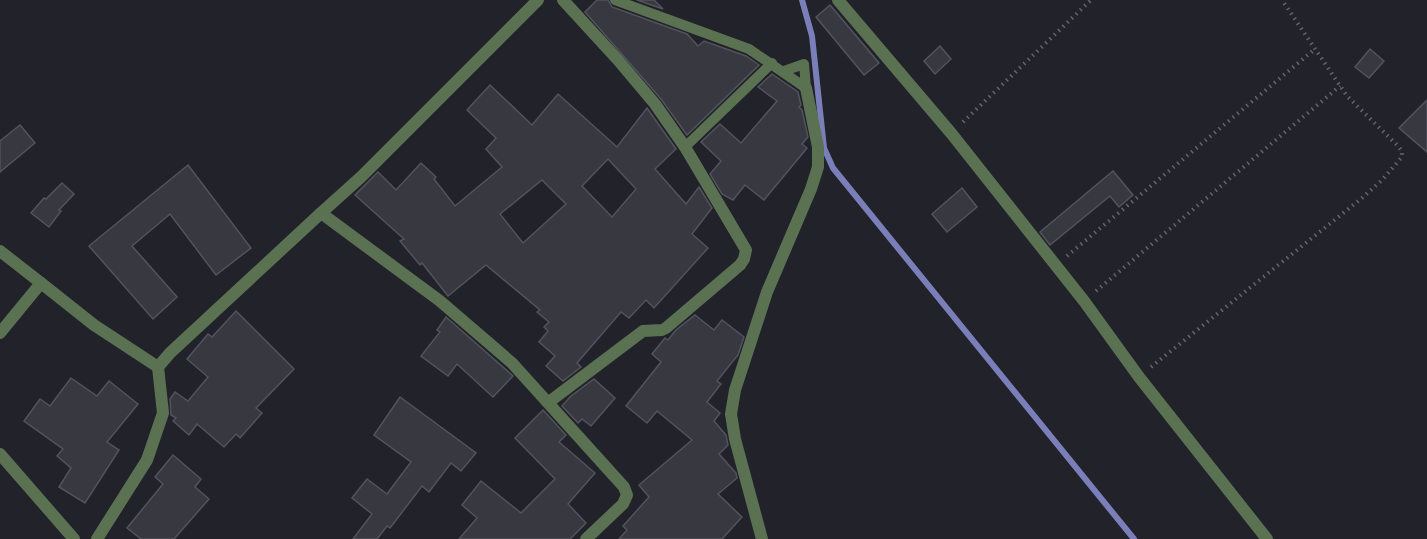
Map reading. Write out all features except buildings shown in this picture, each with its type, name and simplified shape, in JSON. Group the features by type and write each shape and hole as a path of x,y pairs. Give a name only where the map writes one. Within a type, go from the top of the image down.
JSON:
{"street":[{"path":"97,539 147,460 163,413 158,367 170,353 361,177 538,0"},
{"path":"549,402 643,331 666,328 740,265 744,259 745,247 685,147 634,78 563,0"},
{"path":"838,0 951,133 1267,539"},
{"path":"762,539 735,439 731,414 735,390 767,292 811,189 818,167 818,147 806,88"},
{"path":"321,213 464,320 512,363 624,486 627,495 623,504 586,539"},
{"path":"0,251 94,325 158,367"},
{"path":"0,333 41,283"},
{"path":"0,454 74,539"}],"lane":[{"path":"615,0 749,49 806,88"},
{"path":"685,147 772,63"},
{"path":"784,71 804,64 806,88"}],"path":[{"path":"951,133 1091,0"},
{"path":"1139,377 1362,198 1402,157 1402,150 1340,86 1282,0"},
{"path":"1055,266 1315,49"},
{"path":"1084,301 1340,86"}],"waterway":[{"path":"802,0 812,36 824,148 833,168 1134,539"}]}
